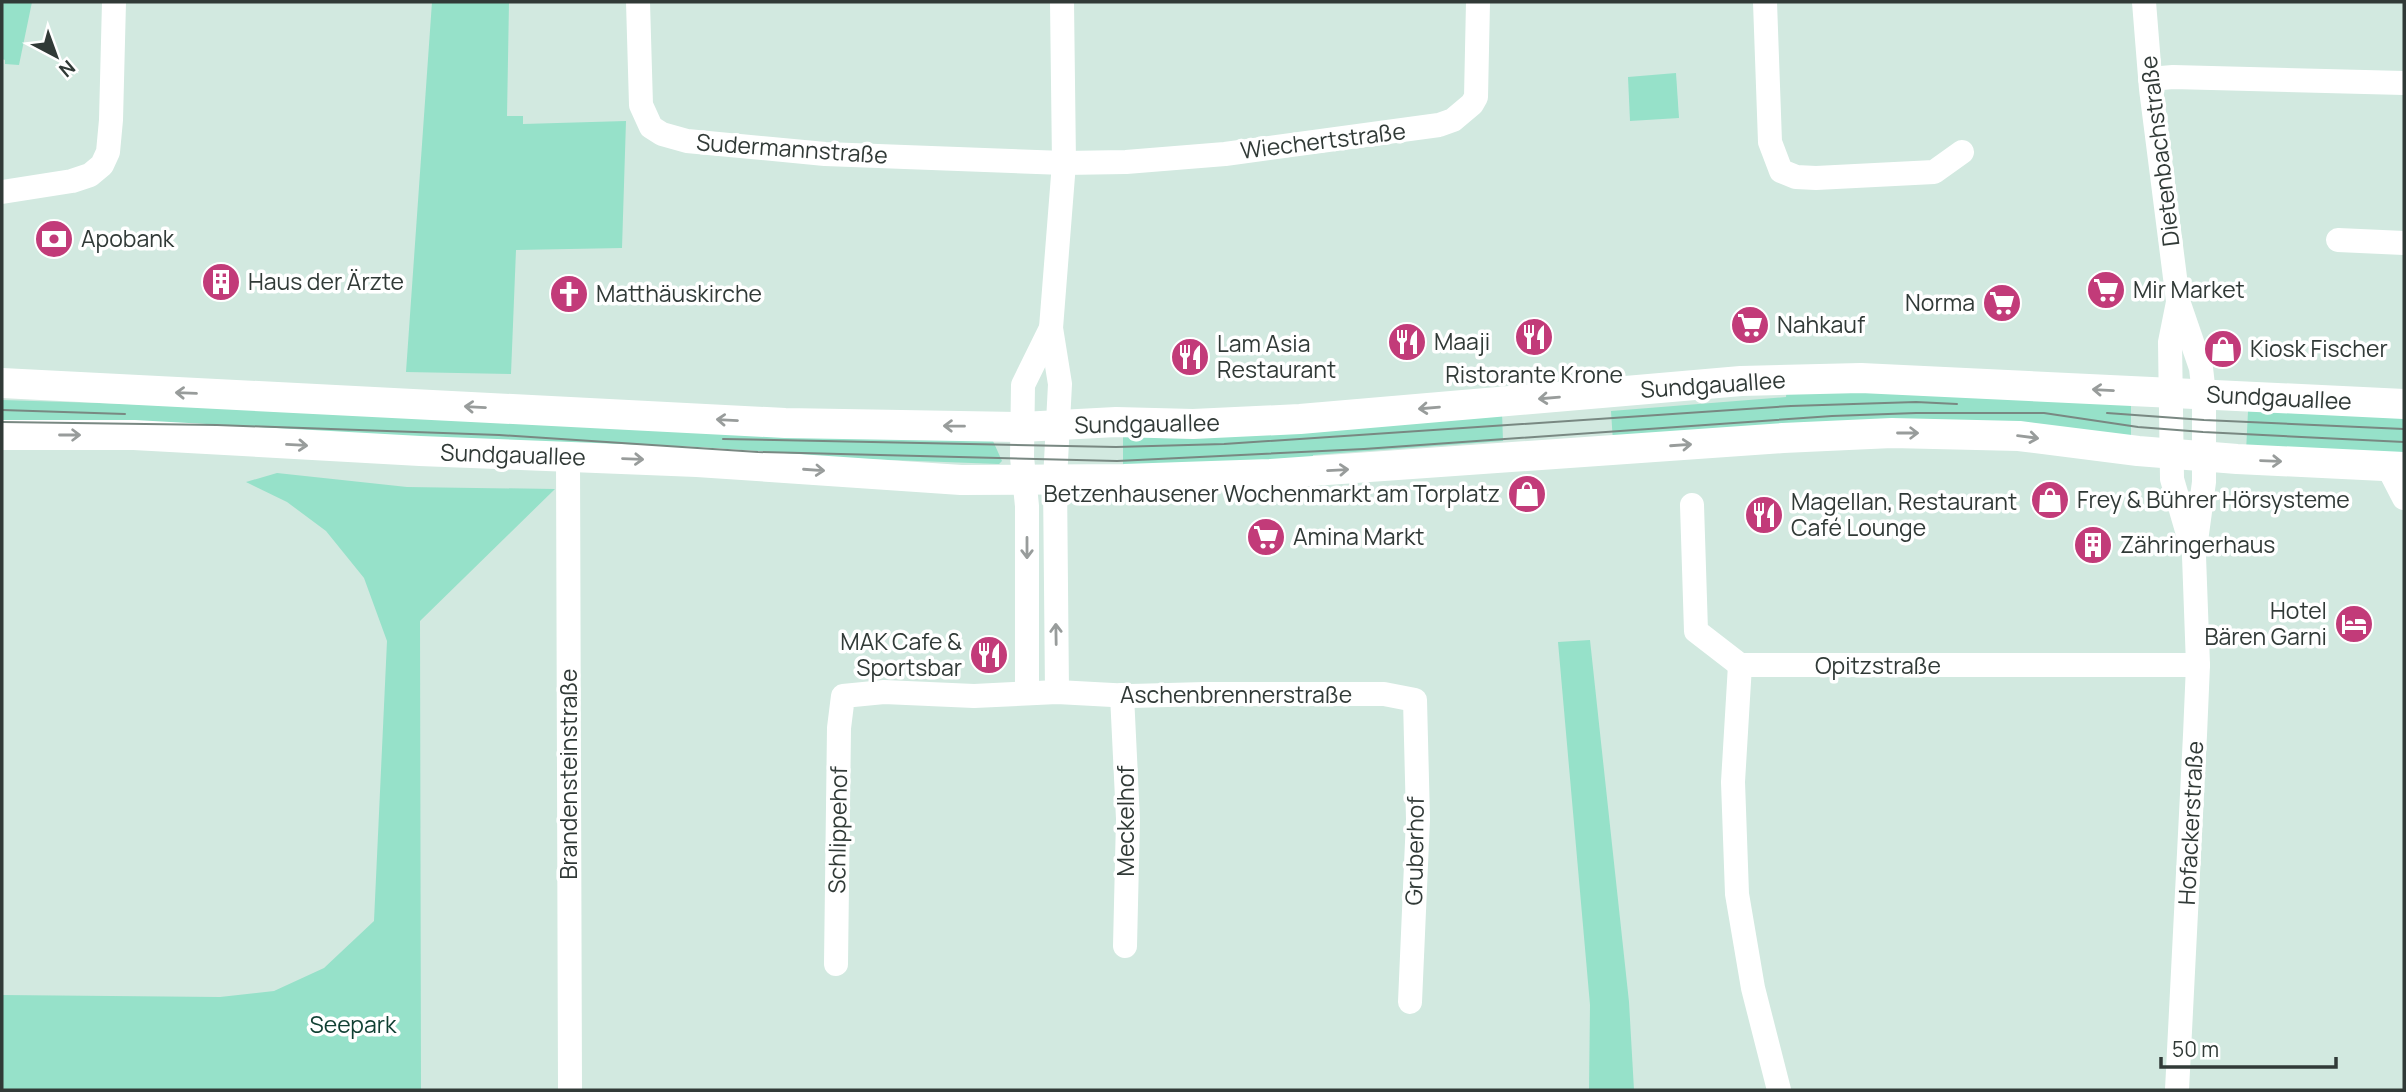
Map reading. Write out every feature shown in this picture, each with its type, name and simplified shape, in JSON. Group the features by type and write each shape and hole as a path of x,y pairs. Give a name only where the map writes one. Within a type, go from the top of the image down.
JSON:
{"street":[{"path":"2,192 72,181 90,175 102,165 108,152 111,120 114,2"},
{"name":"Sudermannstraße","path":"638,2 640,105 651,127 662,134 687,141 825,154 1064,163"},
{"path":"1057,692 1055,480 1060,384 1051,328 1064,163 1062,2"},
{"name":"Wiechertstraße","path":"1064,163 1126,162 1225,154 1407,130 1453,120 1472,104 1476,97 1478,2"},
{"path":"1765,2 1770,142 1781,171 1796,177 1816,178 1934,172 1962,152"},
{"name":"Dietenbachstraße","path":"2144,2 2150,79 2178,301 2201,368 2204,394 2203,444"},
{"path":"2150,79 2173,77 2404,83"},
{"path":"2338,240 2404,243"},
{"name":"Dietenbachstraße","path":"2171,441 2170,342 2178,301"},
{"path":"1027,693 1027,506 1022,428 1023,385 1051,328"},
{"name":"Sundgauallee","path":"2,383 785,423 1022,428 1116,422 1193,424 1300,419 1741,381 1848,378 2404,404"},
{"name":"Sundgauallee","path":"2,435 134,435 697,462 961,480 1257,475 1892,433 2019,436 2138,451 2171,441 2396,467"},
{"name":"Hofackerstraße","path":"2171,441 2172,480 2194,556"},
{"name":"Hofackerstraße","path":"2177,1090 2198,665 2194,556 2204,482 2203,444"},
{"name":"Brandensteinstraße","path":"568,457 570,1090"},
{"path":"2396,467 2404,498"},
{"path":"1692,505 1696,631 1740,665 1733,782 1737,894 1754,988 1779,1090"},
{"name":"Opitzstraße","path":"1740,665 2198,665"},
{"name":"Aschenbrennerstraße","path":"843,696 884,692 974,696 1057,692 1122,695 1384,694 1415,700"},
{"name":"Meckelhof","path":"1122,695 1128,819 1125,946"},
{"name":"Schlippehof","path":"836,964 839,741 843,696"},
{"name":"Gruberhof","path":"1410,1002 1418,819 1415,700"}],"green space":[{"path":"2,2 32,2 19,65 5,64 2,59"},
{"path":"432,2 509,2 507,116 523,116 523,124 626,121 622,248 516,250 511,374 406,372"},
{"path":"1676,73 1679,118 1630,121 1628,77"},
{"path":"1787,386 2131,400 2131,439 1613,442 1611,411 1786,397"},
{"path":"2,400 993,441 1002,461 999,464 2,427"},
{"path":"2248,411 2404,418 2404,455 2246,452"},
{"path":"1502,412 1503,441 1313,455 1312,465 1123,471 1123,435"},
{"name":"Seepark","path":"277,473 407,487 555,489 420,621 421,1090 2,1090 2,995 220,997 274,991 324,968 374,921 387,641 364,578 326,531 287,502 246,482"},
{"path":"1590,640 1629,1002 1634,1090 1589,1090 1590,1005 1558,642"}],"tram line":[{"path":"723,439 1116,447 1224,444 1791,406 1916,402 1957,404"},
{"path":"2,410 125,414"},
{"path":"2,422 217,425 499,435 758,452 1117,461 1364,449 1832,416 1916,413 2044,413 2138,427 2404,442"},
{"path":"2107,413 2404,429"}],"place":[{"name":"Apobank","path":"54,239"},
{"name":"Haus der Ärzte","path":"221,282"},
{"name":"Mir Market","path":"2106,290"},
{"name":"Matthäuskirche","path":"569,294"},
{"name":"Norma","path":"2002,303"},
{"name":"Nahkauf","path":"1750,325"},
{"name":"Ristorante Krone","path":"1534,337"},
{"name":"Maaji","path":"1407,342"},
{"name":"Kiosk Fischer","path":"2223,349"},
{"name":"Lam Asia Restaurant","path":"1190,357"},
{"name":"Betzenhausener Wochenmarkt am Torplatz","path":"1527,494"},
{"name":"Frey & Bührer Hörsysteme","path":"2050,500"},
{"name":"Magellan, Restaurant Café Lounge","path":"1764,515"},
{"name":"Amina Markt","path":"1266,537"},
{"name":"Zähringerhaus","path":"2093,545"},
{"name":"Hotel Bären Garni","path":"2354,624"},
{"name":"MAK Cafe & Sportsbar","path":"989,655"}]}
